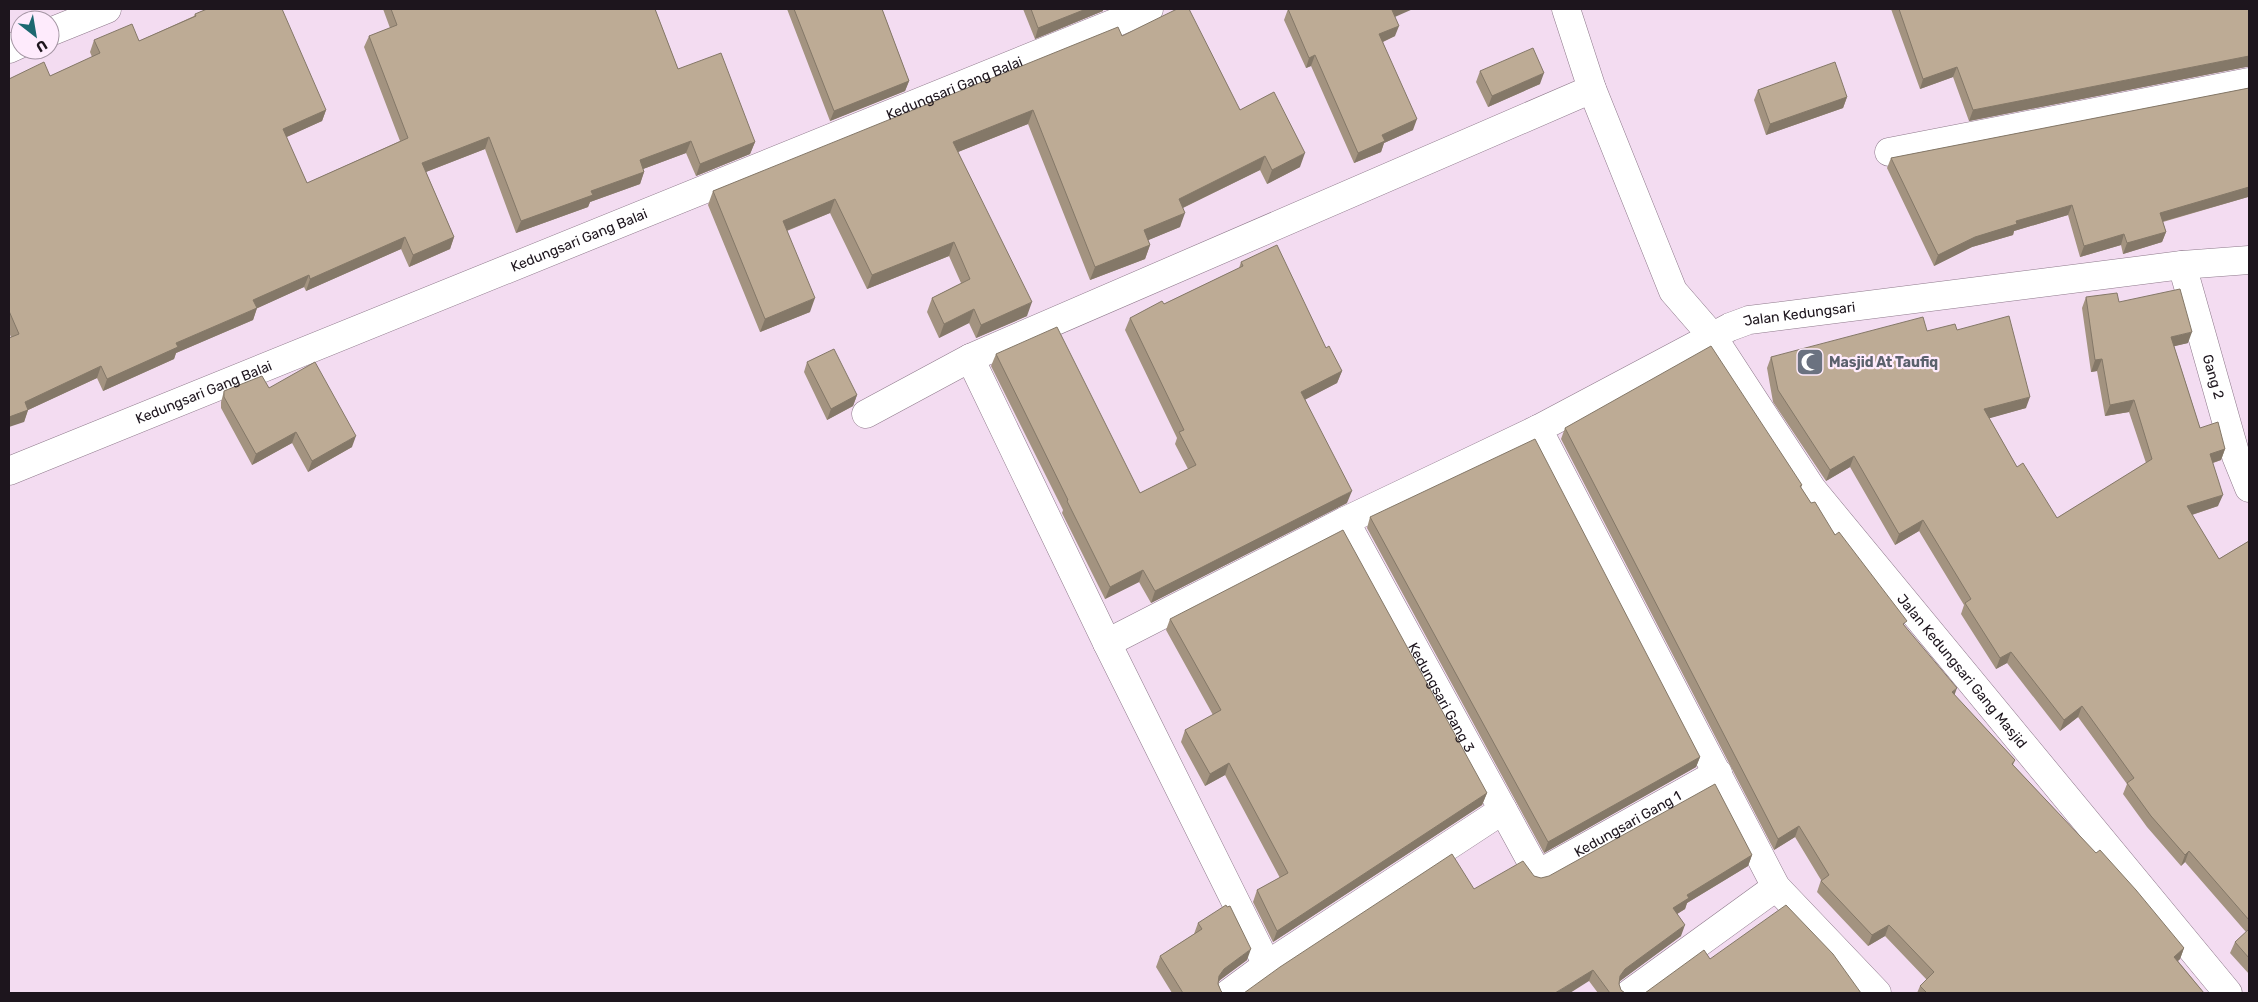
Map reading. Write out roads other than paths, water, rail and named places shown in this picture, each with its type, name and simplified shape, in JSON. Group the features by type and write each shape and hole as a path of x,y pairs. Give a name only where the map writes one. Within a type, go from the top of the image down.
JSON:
{"street":[{"path":"60,28 107,9"},
{"name":"Kedungsari Gang Balai","path":"9,471 1149,9"},
{"path":"1566,9 1592,88 1666,276 1683,304 1712,336"},
{"path":"1889,152 2249,82"},
{"path":"866,414 970,358 1592,88"},
{"name":"Jalan Kedungsari","path":"1106,643 1344,521 1538,429 1712,336 1749,320 2182,265 2249,260"},
{"name":"Gang 2","path":"2182,265 2236,456 2249,488"},
{"name":"Jalan Kedungsari Gang Masjid","path":"1712,336 1812,489 2228,993"},
{"path":"970,358 1106,643 1267,965"},
{"path":"1538,429 1776,887 1878,993"},
{"name":"Kedungsari Gang 3","path":"1344,521 1538,874"},
{"name":"Kedungsari Gang 1","path":"1538,874 1718,773"},
{"path":"1229,993 1267,965 1503,810"},
{"path":"1630,993 1776,887"}],"place":[{"name":"Masjid At Taufiq","path":"1810,362"}]}
